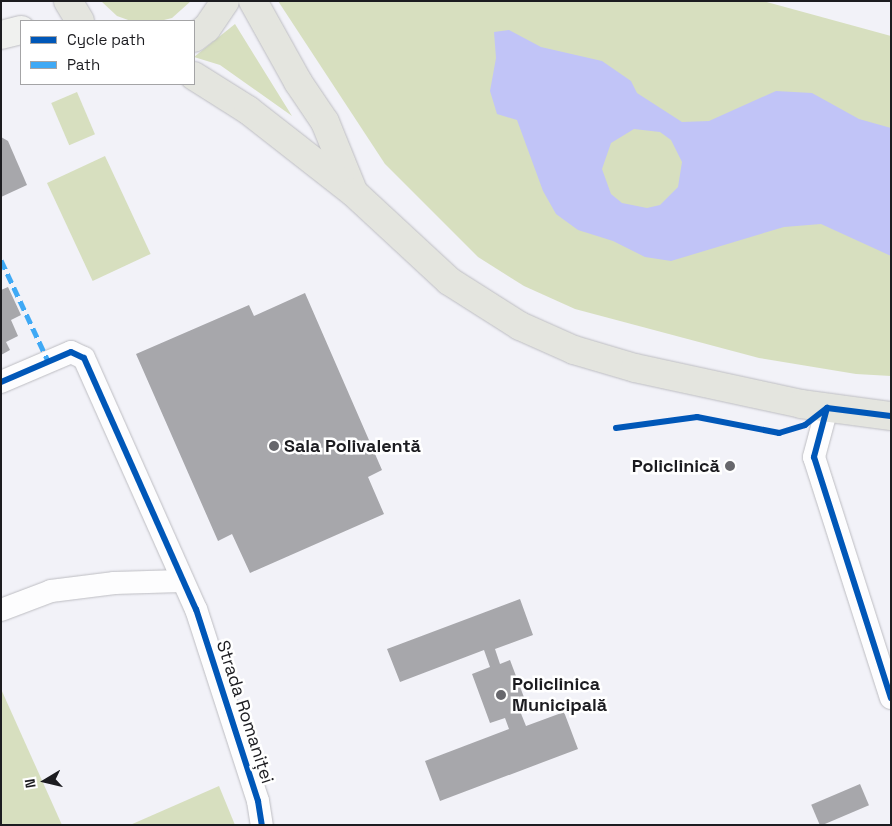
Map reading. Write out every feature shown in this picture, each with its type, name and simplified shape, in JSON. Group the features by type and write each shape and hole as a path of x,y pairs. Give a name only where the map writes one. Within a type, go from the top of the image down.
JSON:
{"main road":[{"path":"68,1 79,20"},
{"path":"195,37 207,28 225,1"},
{"path":"253,1 298,82 325,122 353,192"},
{"path":"1,35 20,30"},
{"path":"195,77 225,94 353,192 449,281 520,326 556,342 635,368 827,408 891,416"}],"street":[{"name":"Strada Romaniței","path":"1,382 71,352 84,358 196,609 258,801 262,825"},
{"path":"827,408 814,457 891,698"},
{"path":"1,610 51,591 114,583 182,581"}],"green space":[{"path":"101,1 191,1 172,18 164,20 128,20 117,16"},
{"path":"278,1 763,1 891,36 891,376 856,374 759,358 575,309 524,286 478,257 385,164"},
{"path":"235,24 292,116 220,65 195,56"},
{"path":"77,92 95,134 69,145 51,103"},
{"path":"105,156 151,254 93,281 47,183"},
{"path":"1,689 62,825 1,825"},
{"path":"219,786 235,825 130,825"}],"water":[{"path":"509,30 541,47 602,61 631,81 637,93 682,122 709,121 776,91 812,93 859,119 891,128 891,256 821,224 784,227 671,261 645,257 613,241 578,230 556,214 543,191 517,120 497,114 490,91 496,58 494,32","holes":["634,129 660,132 671,140 682,162 678,187 660,205 647,208 622,203 611,194 602,169 611,143"]}],"building":[{"path":"1,137 8,141 27,185 1,197"},
{"path":"8,287 21,315 11,320 18,336 6,342 10,350 1,355 1,290"},
{"name":"Sala Polivalentă","path":"305,293 382,470 368,477 384,514 250,573 232,534 218,541 136,354 249,305 254,316"},
{"name":"Policlinica Municipală","path":"520,599 533,635 495,649 500,664 510,660 528,708 520,711 526,726 564,712 578,749 440,801 425,761 509,729 505,718 490,723 472,674 490,667 484,650 400,682 387,649"},
{"path":"860,784 869,805 820,825 811,805"}],"marked path":[{"path":"1,260 48,361"}],"cycle path":[{"path":"1,382 71,352 84,358 196,609 258,801 262,825"},
{"path":"827,408 814,457 891,698"},
{"path":"827,408 891,416"},
{"path":"616,428 697,417 779,433 805,425 827,408"}],"place":[{"name":"Sala Polivalentă","path":"274,446"},
{"name":"Policlinică","path":"730,466"},
{"name":"Policlinica Municipală","path":"501,695"}]}
